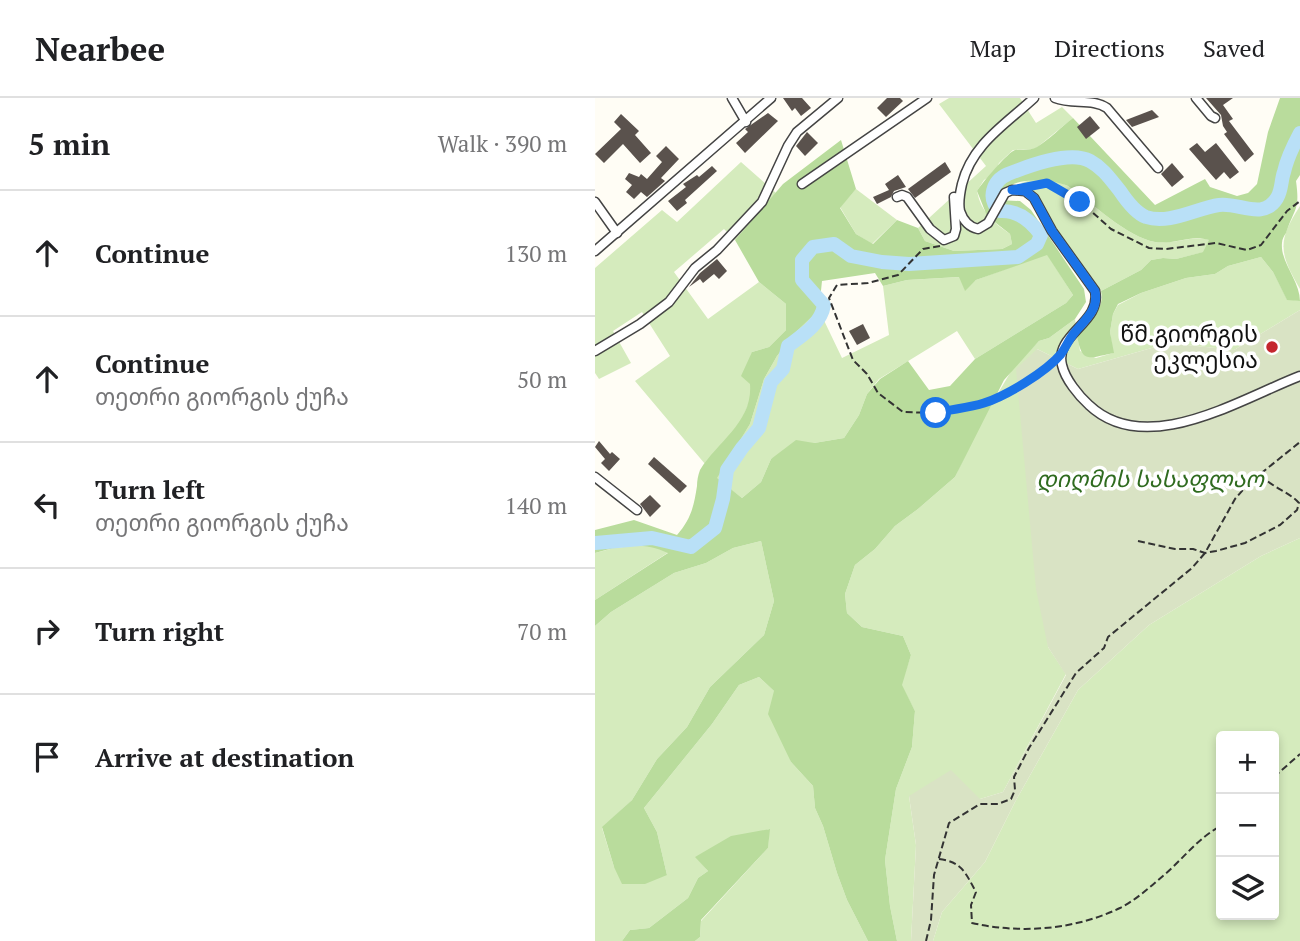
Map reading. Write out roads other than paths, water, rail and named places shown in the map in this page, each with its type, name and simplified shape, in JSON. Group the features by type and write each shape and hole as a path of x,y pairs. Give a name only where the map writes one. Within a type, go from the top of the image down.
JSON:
{"street":[{"path":"732,98 746,122"},
{"path":"595,251 771,98"},
{"path":"595,351 640,324 669,302 695,268 717,250 762,202 797,132 838,98"},
{"path":"802,184 927,98"},
{"path":"897,197 904,195 937,236 944,240 954,236 955,191 967,166 983,143 1034,98"},
{"path":"1055,98 1068,103 1098,102 1107,108 1158,168"},
{"path":"1196,98 1215,118"},
{"path":"967,166 959,205 961,215 973,228 983,228 988,223 1005,193 1012,190 1025,191 1034,198 1052,231 1095,291 1097,301 1093,310 1065,344 1062,365 1082,399 1099,415 1127,425 1175,425 1300,376"},
{"path":"595,202 617,233"},
{"path":"595,477 637,510"}],"waterway":[{"path":"595,543 652,538 691,547 715,528 727,470 759,428 771,382 783,369 788,346 811,328 822,312 824,305 802,280 802,260 813,247 834,244 851,256 909,264 1018,257 1037,244 1041,235 1023,217 1013,212 1000,211 994,201 995,186 1008,174 1037,163 1072,157 1095,164 1107,174 1131,206 1146,217 1173,218 1219,205 1258,210 1271,205 1279,195 1287,162 1300,133"}],"place":[{"name":"წმ.გიორგის ეკლესია","path":"1272,347"}],"park label":[{"name":"დიღმის სასაფლაო","path":"1150,479"}]}
